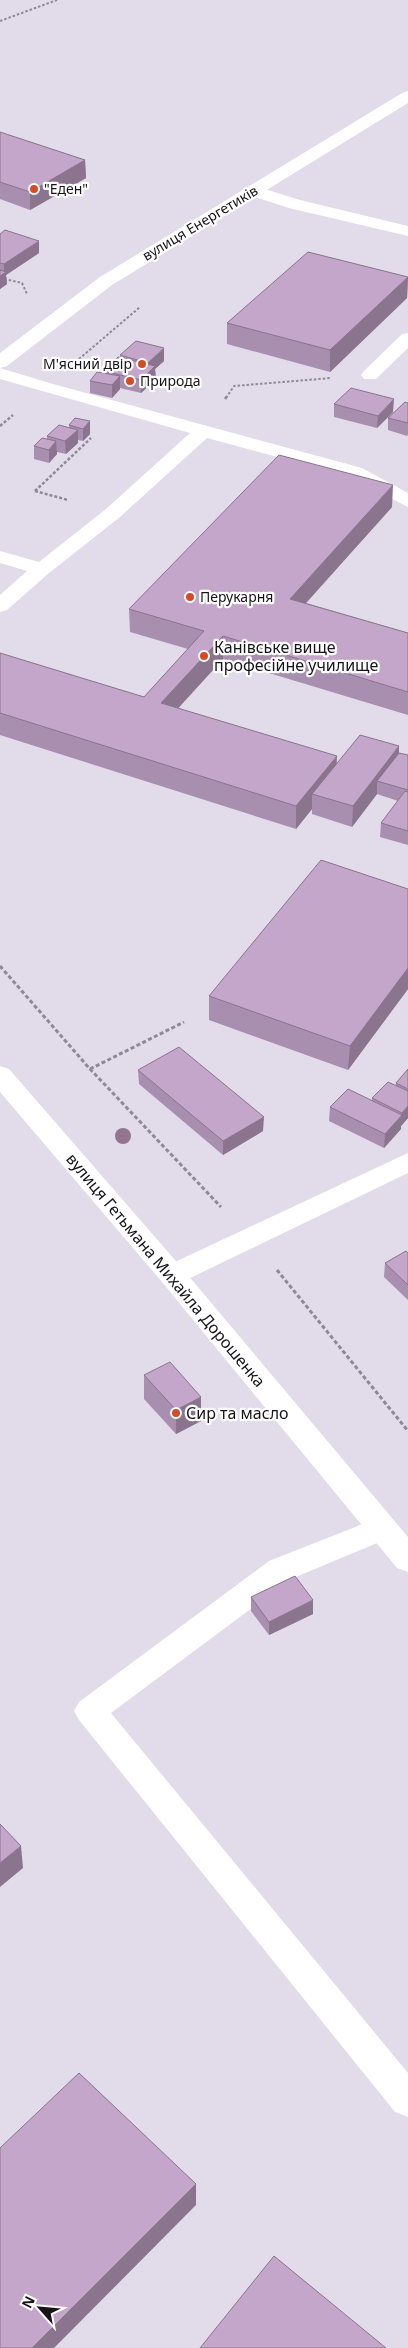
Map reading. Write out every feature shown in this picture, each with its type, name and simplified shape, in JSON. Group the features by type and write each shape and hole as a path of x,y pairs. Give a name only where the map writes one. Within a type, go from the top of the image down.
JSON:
{"main road":[{"name":"вулиця Енергетиків","path":"0,362 106,281 162,244 255,191 408,96"},
{"name":"вулиця Гетьмана Михайла Дорошенка","path":"4,1087 172,1274 408,1559"}],"lane":[{"path":"255,191 295,204 408,231"},
{"path":"370,375 408,338"},
{"path":"0,373 355,472 408,501"},
{"path":"0,606 42,569 112,513 203,431"},
{"path":"0,557 42,569"},
{"path":"172,1274 408,1162"},
{"path":"383,1528 280,1570 90,1711 408,2100"}],"path":[{"path":"0,21 57,0"},
{"path":"0,278 22,283 29,296"},
{"path":"203,431 234,386 370,375"},
{"path":"34,491 122,408"},
{"path":"0,966 90,1069 249,1236 408,1431"},
{"path":"90,1069 184,1022"}],"building":[{"path":"0,132 85,160 30,192 0,182"},
{"path":"5,230 39,241 4,264 0,263 0,234"},
{"path":"308,252 408,277 330,350 227,323"},
{"path":"0,270 6,272 0,276"},
{"path":"136,341 164,348 148,363 120,355"},
{"path":"118,357 155,366 141,380 104,371"},
{"path":"97,372 120,376 112,385 90,381"},
{"path":"351,388 394,399 378,416 334,404"},
{"path":"405,402 408,403 408,423 388,418"},
{"path":"75,418 90,421 83,429 69,425"},
{"path":"59,425 78,430 65,441 47,436"},
{"path":"42,438 56,441 49,450 34,446"},
{"path":"279,455 393,485 290,599 408,633 408,692 223,636 161,703 337,756 296,806 0,713 0,653 144,697 204,631 129,609"},
{"path":"360,735 399,746 353,806 312,794"},
{"path":"399,753 408,755 408,790 377,781"},
{"path":"405,791 408,792 408,831 381,823"},
{"path":"321,860 408,889 408,968 350,1046 209,996"},
{"path":"179,1047 264,1117 223,1141 138,1070"},
{"path":"408,1069 408,1089 396,1083"},
{"path":"388,1082 408,1091 408,1106 402,1113 372,1098"},
{"path":"348,1089 402,1115 385,1134 330,1107"},
{"path":"406,1251 408,1253 408,1285 385,1263"},
{"path":"170,1362 201,1397 176,1410 144,1375"},
{"path":"295,1576 313,1600 269,1622 251,1597"},
{"path":"0,1824 21,1846 0,1863"},
{"path":"79,2073 196,2184 32,2348 0,2348 0,2148"},
{"path":"274,2256 386,2348 200,2348"}],"place":[{"name":"\"Еден\"","path":"34,189"},
{"name":"М'ясний двір","path":"142,364"},
{"name":"Природа","path":"130,381"},
{"name":"Перукарня","path":"190,597"},
{"name":"Канівське вище професійне училище","path":"204,656"},
{"name":"Сир та масло","path":"176,1413"}]}
